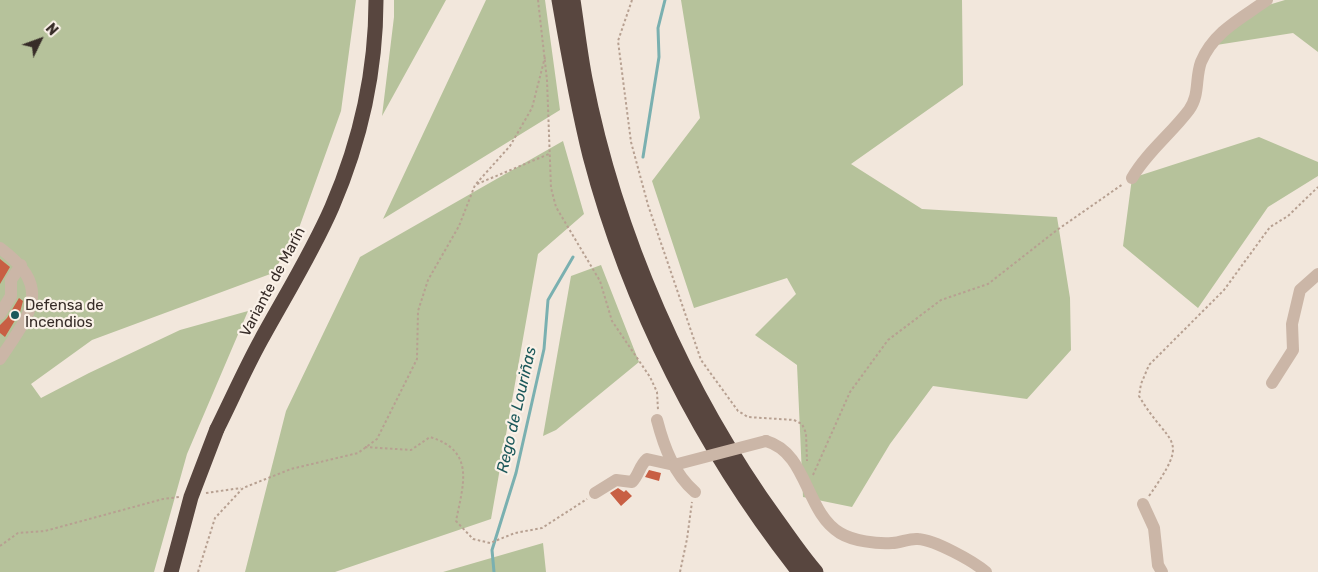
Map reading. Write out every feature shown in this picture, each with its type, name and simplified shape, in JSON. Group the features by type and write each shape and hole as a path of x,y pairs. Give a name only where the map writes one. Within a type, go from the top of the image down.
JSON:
{"highway":[{"name":"Variante de Marín","path":"171,572 191,498 217,429 260,342 302,269 332,206 352,153 364,107 372,64 376,0"},
{"path":"559,0 573,84 590,157 614,234 650,323 694,413 731,476 797,571"},
{"path":"572,0 585,80 604,154 627,230 662,319 704,405 752,485 816,572"}],"street":[{"path":"1132,178 1140,163 1195,101 1201,64 1222,30 1267,0"},
{"path":"0,248 21,265 33,290 33,304 0,359"},
{"path":"0,314 11,296 11,280 21,265"},
{"path":"1272,383 1293,350 1292,324 1300,290 1318,274"},
{"path":"657,420 674,465 684,483 695,492"},
{"path":"595,493 616,480 632,482 636,478 641,465 647,459 674,465 766,441 779,444 792,459 829,524 841,534 858,539 886,543 920,538 941,546 986,572"},
{"path":"1143,504 1154,528 1158,565 1162,572"}],"path":[{"path":"538,0 545,57 551,188 556,207 600,281 612,321 657,392 657,420"},
{"path":"632,0 618,41 631,142 648,206 701,360 738,411 748,417 794,420 802,424 806,434 807,462"},
{"path":"198,494 242,488 292,469 358,453 377,439 417,359 418,311 428,280 459,226 475,185 510,146 532,108 545,57"},
{"path":"475,185 550,153"},
{"path":"808,471 810,480 850,392 888,340 942,300 988,284 1057,230 1132,178"},
{"path":"1143,504 1169,467 1174,453 1172,440 1139,396 1140,384 1149,365 1224,290 1270,227 1288,216 1318,187"},
{"path":"365,447 411,450 430,437 446,442 459,456 464,482 456,521 473,539 490,543 515,533 542,528 595,493"},
{"path":"198,572 215,518 242,488"},
{"path":"680,572 695,492"},
{"path":"0,546 18,533 45,531 163,499 181,496"}],"green space":[{"path":"0,0 356,0 341,111 299,228 273,273 92,340 31,384 41,398 180,330 248,311 187,454 154,572 0,572"},
{"path":"394,0 446,0 382,116 394,17"},
{"path":"486,0 545,0 560,110 383,219"},
{"path":"681,0 962,0 963,85 851,164 922,209 1057,217 1070,298 1071,350 1027,399 933,386 890,444 852,507 803,497 797,365 755,335 796,294 787,278 694,308 652,181 700,118"},
{"path":"1285,0 1318,0 1318,52 1293,33 1210,46 1245,12"},
{"path":"1259,137 1318,162 1318,176 1268,207 1198,308 1123,246 1132,178"},
{"path":"563,141 584,214 538,254 491,519 335,572 245,572 286,411 360,257"},
{"path":"601,265 639,362 556,430 543,436 571,276"},
{"path":"543,543 546,572 443,572"}],"building":[{"path":"0,259 10,267 0,284"},
{"path":"19,298 23,301 20,312 5,337 0,333 0,325 7,318"},
{"path":"649,470 661,473 659,481 645,477"},
{"path":"618,488 624,492 626,490 632,496 621,506 610,493"}],"waterway":[{"name":"Rego de Louriñas","path":"643,157 659,57 658,28 665,0"},
{"name":"Rego de Louriñas","path":"494,572 492,550 516,473 544,349 548,300 573,257"}],"place":[{"name":"Defensa de Incendios","path":"15,315"}]}
